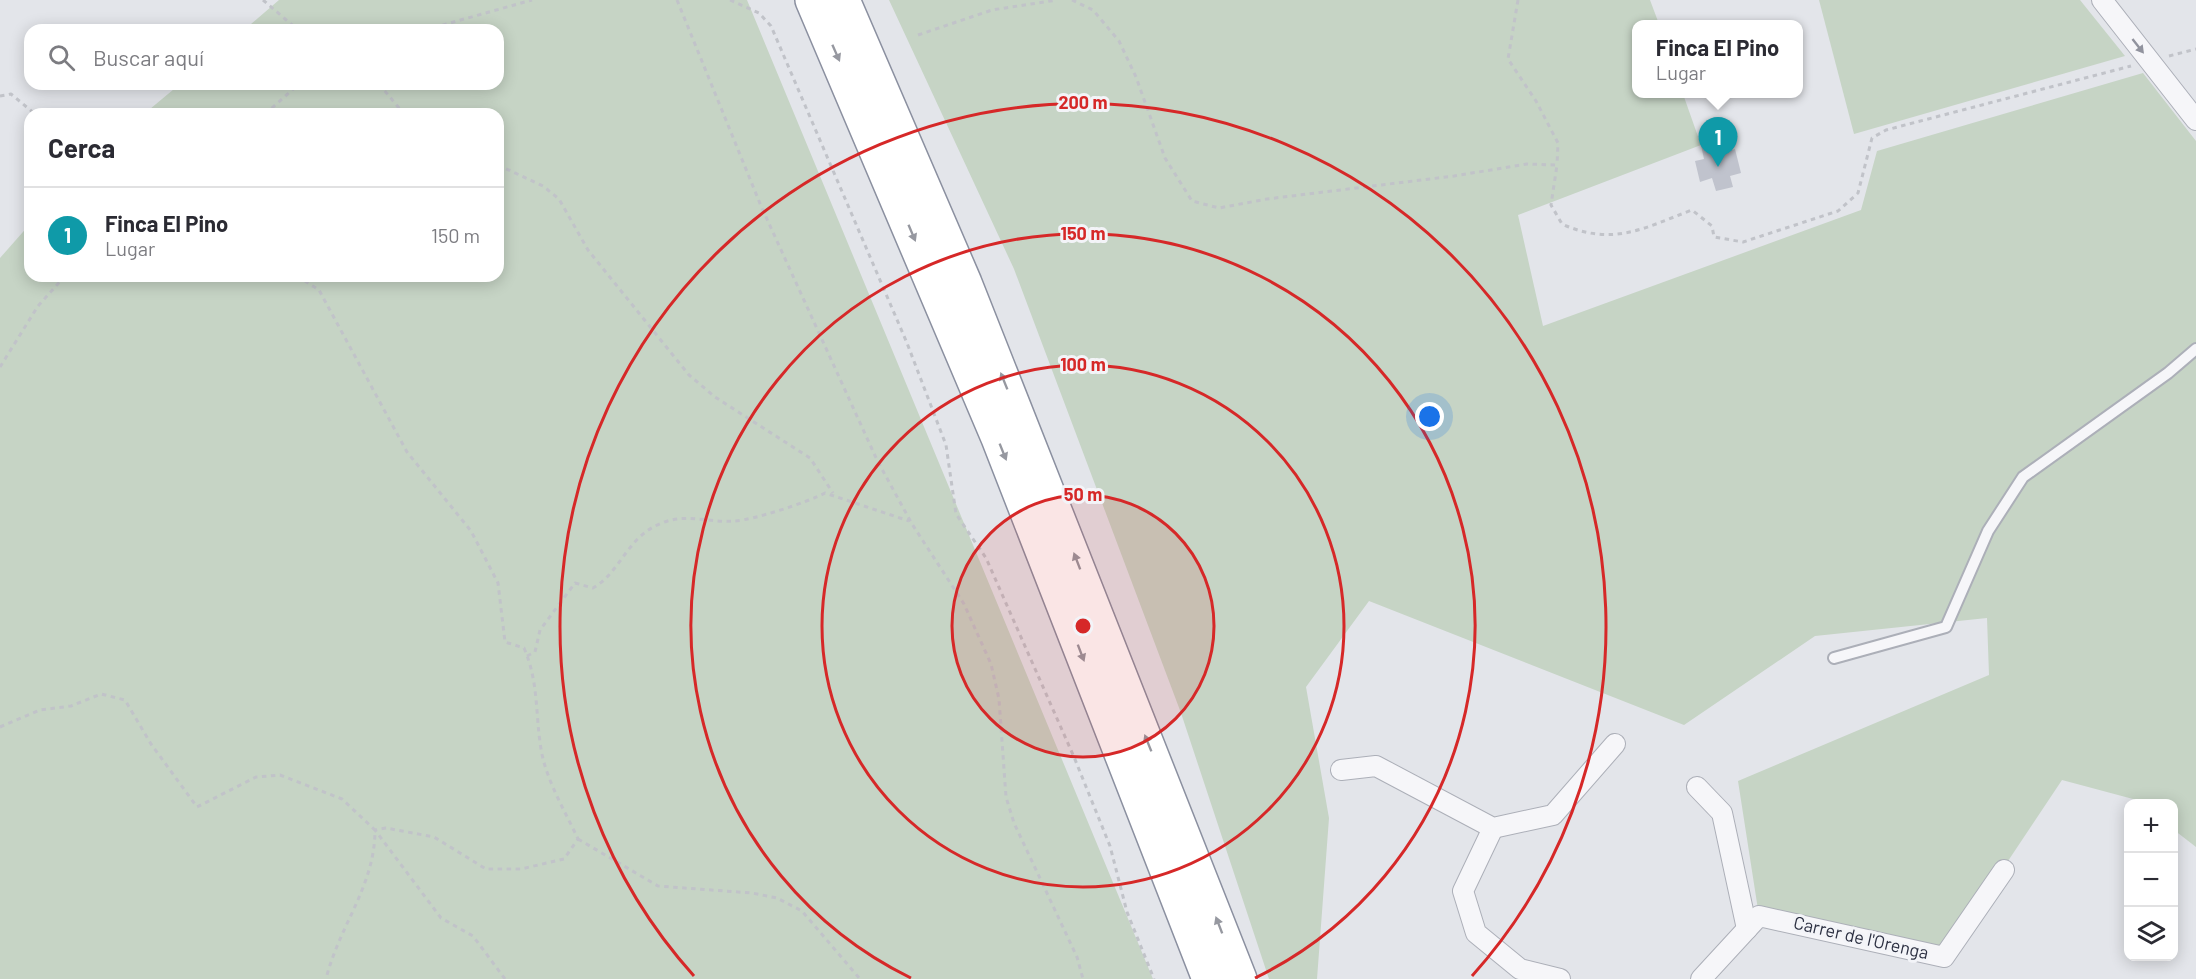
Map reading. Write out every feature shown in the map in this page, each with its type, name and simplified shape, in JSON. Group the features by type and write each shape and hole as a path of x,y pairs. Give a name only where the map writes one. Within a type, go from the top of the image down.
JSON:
{"highway":[{"path":"812,0 998,438 1209,979"},
{"path":"843,0 965,283 1240,979"}],"street":[{"path":"2102,0 2196,120"},
{"path":"1341,770 1376,766 1493,828 1553,815 1615,744"},
{"path":"1697,787 1722,813 1747,929"},
{"path":"1493,828 1463,891 1476,933 1520,969 1560,979"},
{"name":"Carrer de l'Orenga","path":"1701,979 1759,916 1944,957 2004,870"}],"lane":[{"path":"1834,658 1946,627 1988,531 2023,477 2168,373 2196,349"}],"path":[{"path":"263,0 290,24"},
{"path":"446,24 532,0"},
{"path":"676,0 761,206 877,460 924,542"},
{"path":"730,0 759,13 771,26 908,343 946,445 956,514 986,558 1074,757 1110,846 1126,912 1154,979"},
{"path":"918,34 992,10 1056,0"},
{"path":"1072,0 1094,10 1119,41 1136,77 1165,158 1192,201 1219,208 1267,199 1527,164 1557,165"},
{"path":"1518,0 1508,59 1536,101 1558,143 1551,206 1562,224 1592,235 1620,236 1692,210 1712,226 1714,237 1743,242 1838,211 1858,193 1872,138 1886,130 2196,49"},
{"path":"272,108 292,90"},
{"path":"384,90 399,108"},
{"path":"0,96 11,94 28,108"},
{"path":"504,168 543,186 559,199 588,250 688,375 715,397 810,458 833,494"},
{"path":"0,367 38,306 60,282"},
{"path":"306,282 319,290 407,452 471,531 498,583 505,642 524,648 533,669 541,751 557,795 579,839 658,886 752,893 777,898 802,911 860,979"},
{"path":"527,656 535,652 540,630 575,583 593,588 604,582 628,547 644,533 663,522 690,517 734,521 804,502 825,493 907,518 964,604 991,664 999,699 1006,797 1014,824 1077,957 1083,979"},
{"path":"0,727 40,710 70,706 100,694 125,700 151,744 197,807 256,777 280,775 342,799 375,830 441,918 473,936 505,979"},
{"path":"375,830 387,828 434,837 486,869 521,868 564,859 579,839"},
{"path":"326,979 332,958 364,888 375,854 375,830"}],"green space":[{"path":"279,0 747,0 1153,979 0,979 0,258 24,231 24,282 504,282 504,108 151,108 173,90 504,90 504,24 251,24"},
{"path":"889,0 1650,0 1658,20 1632,20 1632,98 1684,98 1701,145 1518,215 1543,326 1861,210 1877,151 2143,73 2196,141 2196,847 2178,833 2178,799 2133,799 2062,780 1944,957 1759,916 1738,781 1989,675 1987,618 1815,636 1684,725 1369,601 1306,687 1329,818 1317,979 1269,979 1181,713 1014,269"},
{"path":"1819,0 2080,0 2125,56 1854,134"}],"building":[{"path":"1723,139 1726,152 1735,149 1741,173 1730,176 1733,187 1716,191 1712,178 1700,182 1695,161 1704,159 1701,145"}],"place":[{"name":"Finca El Pino","path":"1718,167"}]}
